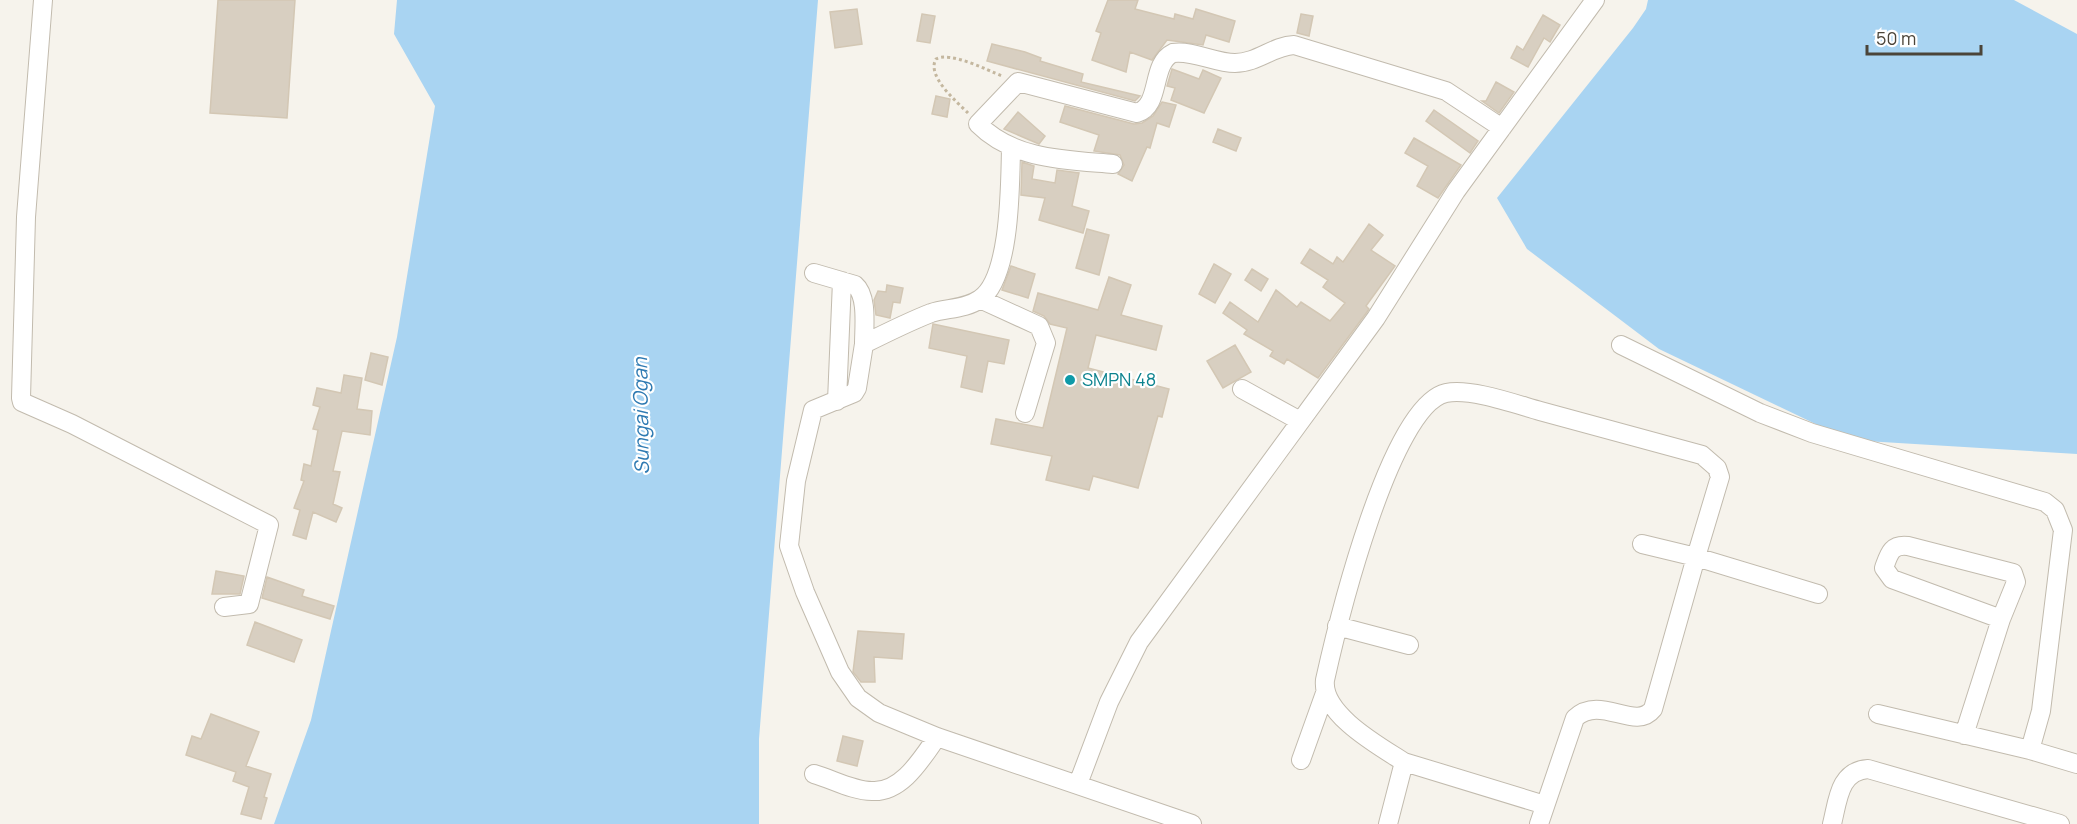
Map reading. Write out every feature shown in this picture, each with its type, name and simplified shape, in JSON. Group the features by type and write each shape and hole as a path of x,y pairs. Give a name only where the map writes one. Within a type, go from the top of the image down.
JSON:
{"street":[{"path":"43,0 26,217 22,402 72,424 269,525 249,604 224,607"},
{"path":"1078,784 1109,702 1138,642 1376,318 1456,191 1595,0"},
{"path":"1113,164 1070,160 1011,149 978,124 1018,82 1137,113 1148,106 1164,60 1169,55 1178,52 1235,63 1248,62 1277,48 1294,45 1446,92 1502,128"},
{"path":"864,344 914,320 970,305 980,299 994,283 1003,250 1009,204 1011,149"},
{"path":"814,273 859,288 864,319 864,344 857,388 850,396 819,406 811,414 796,482 788,535 792,557 836,662 850,688 867,706 937,737 1192,824"},
{"path":"837,401 842,281"},
{"path":"980,299 1039,326 1044,335 1046,343 1025,413"},
{"path":"1621,345 1760,413 1812,433 2045,502 2055,510 2062,530 2041,711 2030,750"},
{"path":"1242,389 1300,421"},
{"path":"1301,760 1325,693 1325,680 1349,579 1370,520 1402,442 1424,408 1441,394 1449,392 1502,401 1702,455 1717,468 1720,477 1653,709 1645,716 1637,717 1594,708 1575,718 1539,824"},
{"path":"1642,544 1696,557 1818,594"},
{"path":"1964,735 2001,619 2016,582 2013,573 1908,546 1898,545 1889,551 1884,568 1892,579 2001,619"},
{"path":"1337,626 1409,645"},
{"path":"1325,693 1334,708 1355,728 1404,762 1545,805"},
{"path":"1878,714 2030,750 2077,764"},
{"path":"814,774 869,791 881,790 907,776 937,737"},
{"path":"1388,824 1404,762"},
{"path":"1832,824 1843,783 1857,770 1868,769 2060,824"}],"path":[{"path":"978,124 943,86 934,70 936,59 953,58 1018,82"}],"water":[{"name":"Sungai Ogan","path":"397,0 818,0 759,739 759,824 274,824 311,720 397,337 435,106 394,34"},
{"path":"1648,0 2014,0 2077,34 2077,454 1849,440 1659,349 1527,249 1497,198 1633,28 1646,9"}],"building":[{"path":"218,0 295,0 287,118 210,113"},
{"path":"1108,0 1138,0 1135,9 1174,19 1175,14 1193,19 1196,9 1235,21 1229,42 1206,35 1203,45 1167,40 1152,60 1130,52 1126,72 1092,60 1101,33 1096,31"},
{"path":"857,9 862,44 835,48 830,12"},
{"path":"922,14 935,16 930,43 917,41"},
{"path":"1301,14 1313,16 1309,36 1297,33"},
{"path":"1543,15 1560,25 1550,42 1544,38 1528,67 1511,58 1517,46 1523,50"},
{"path":"992,44 1025,52 1041,58 1040,61 1083,74 1081,82 1140,96 1135,101 987,61"},
{"path":"1172,69 1199,79 1203,70 1221,78 1204,113 1171,100 1175,88 1167,86"},
{"path":"1496,82 1514,92 1499,113 1482,101 1486,101"},
{"path":"936,96 950,99 947,117 932,114"},
{"path":"1162,102 1176,105 1169,127 1157,123 1150,148 1147,147 1132,181 1118,174 1124,165 1120,155 1094,151 1099,135 1060,122 1065,106 1134,124 1142,123 1153,116"},
{"path":"1434,110 1478,141 1470,153 1426,121"},
{"path":"1018,112 1045,136 1039,144 1004,129"},
{"path":"1218,129 1241,138 1236,151 1213,142"},
{"path":"1414,138 1461,165 1438,198 1417,186 1428,166 1405,153"},
{"path":"1022,162 1034,166 1032,179 1055,183 1057,170 1079,173 1072,206 1089,211 1083,233 1039,220 1045,198 1021,195"},
{"path":"1369,224 1383,235 1371,250 1395,266 1366,306 1369,309 1367,312 1318,378 1287,359 1284,364 1270,356 1273,351 1244,334 1247,330 1223,313 1230,302 1258,322 1276,290 1297,307 1301,302 1330,321 1345,303 1323,287 1328,280 1301,263 1310,249 1333,264 1337,257 1343,262"},
{"path":"1087,229 1109,235 1099,275 1076,268"},
{"path":"1214,264 1231,274 1215,303 1199,294"},
{"path":"1011,266 1035,274 1028,298 1002,290"},
{"path":"1252,269 1268,279 1261,291 1245,280"},
{"path":"1109,277 1131,285 1121,315 1162,326 1156,350 1096,335 1088,368 1169,389 1162,417 1158,416 1138,488 1093,476 1089,490 1046,480 1052,456 991,444 996,419 1043,428 1067,328 1050,324 1044,316 1033,311 1038,293 1098,310"},
{"path":"887,285 903,288 900,303 893,302 890,318 876,315 874,300 878,291 886,292"},
{"path":"933,324 1009,340 1004,364 988,361 982,392 961,387 967,356 929,348"},
{"path":"1235,345 1251,372 1223,388 1207,361"},
{"path":"371,353 388,357 382,385 365,380"},
{"path":"344,375 362,378 357,409 372,411 370,435 342,431 333,471 340,472 333,504 342,508 336,522 313,512 306,539 293,535 300,510 294,508 304,481 301,480 304,464 311,466 318,430 313,429 320,407 313,405 317,388 341,393"},
{"path":"216,571 244,576 240,594 212,594"},
{"path":"267,577 304,590 302,596 334,606 330,619 262,598"},
{"path":"255,622 302,640 294,662 247,645"},
{"path":"858,631 904,634 902,659 874,657 875,682 861,682 853,672"},
{"path":"211,714 259,732 246,766 271,774 264,797 267,798 261,819 241,814 249,787 233,781 236,772 186,755 192,736 201,739"},
{"path":"843,736 863,741 857,766 837,761"}],"place":[{"name":"SMPN 48","path":"1070,380"}]}
